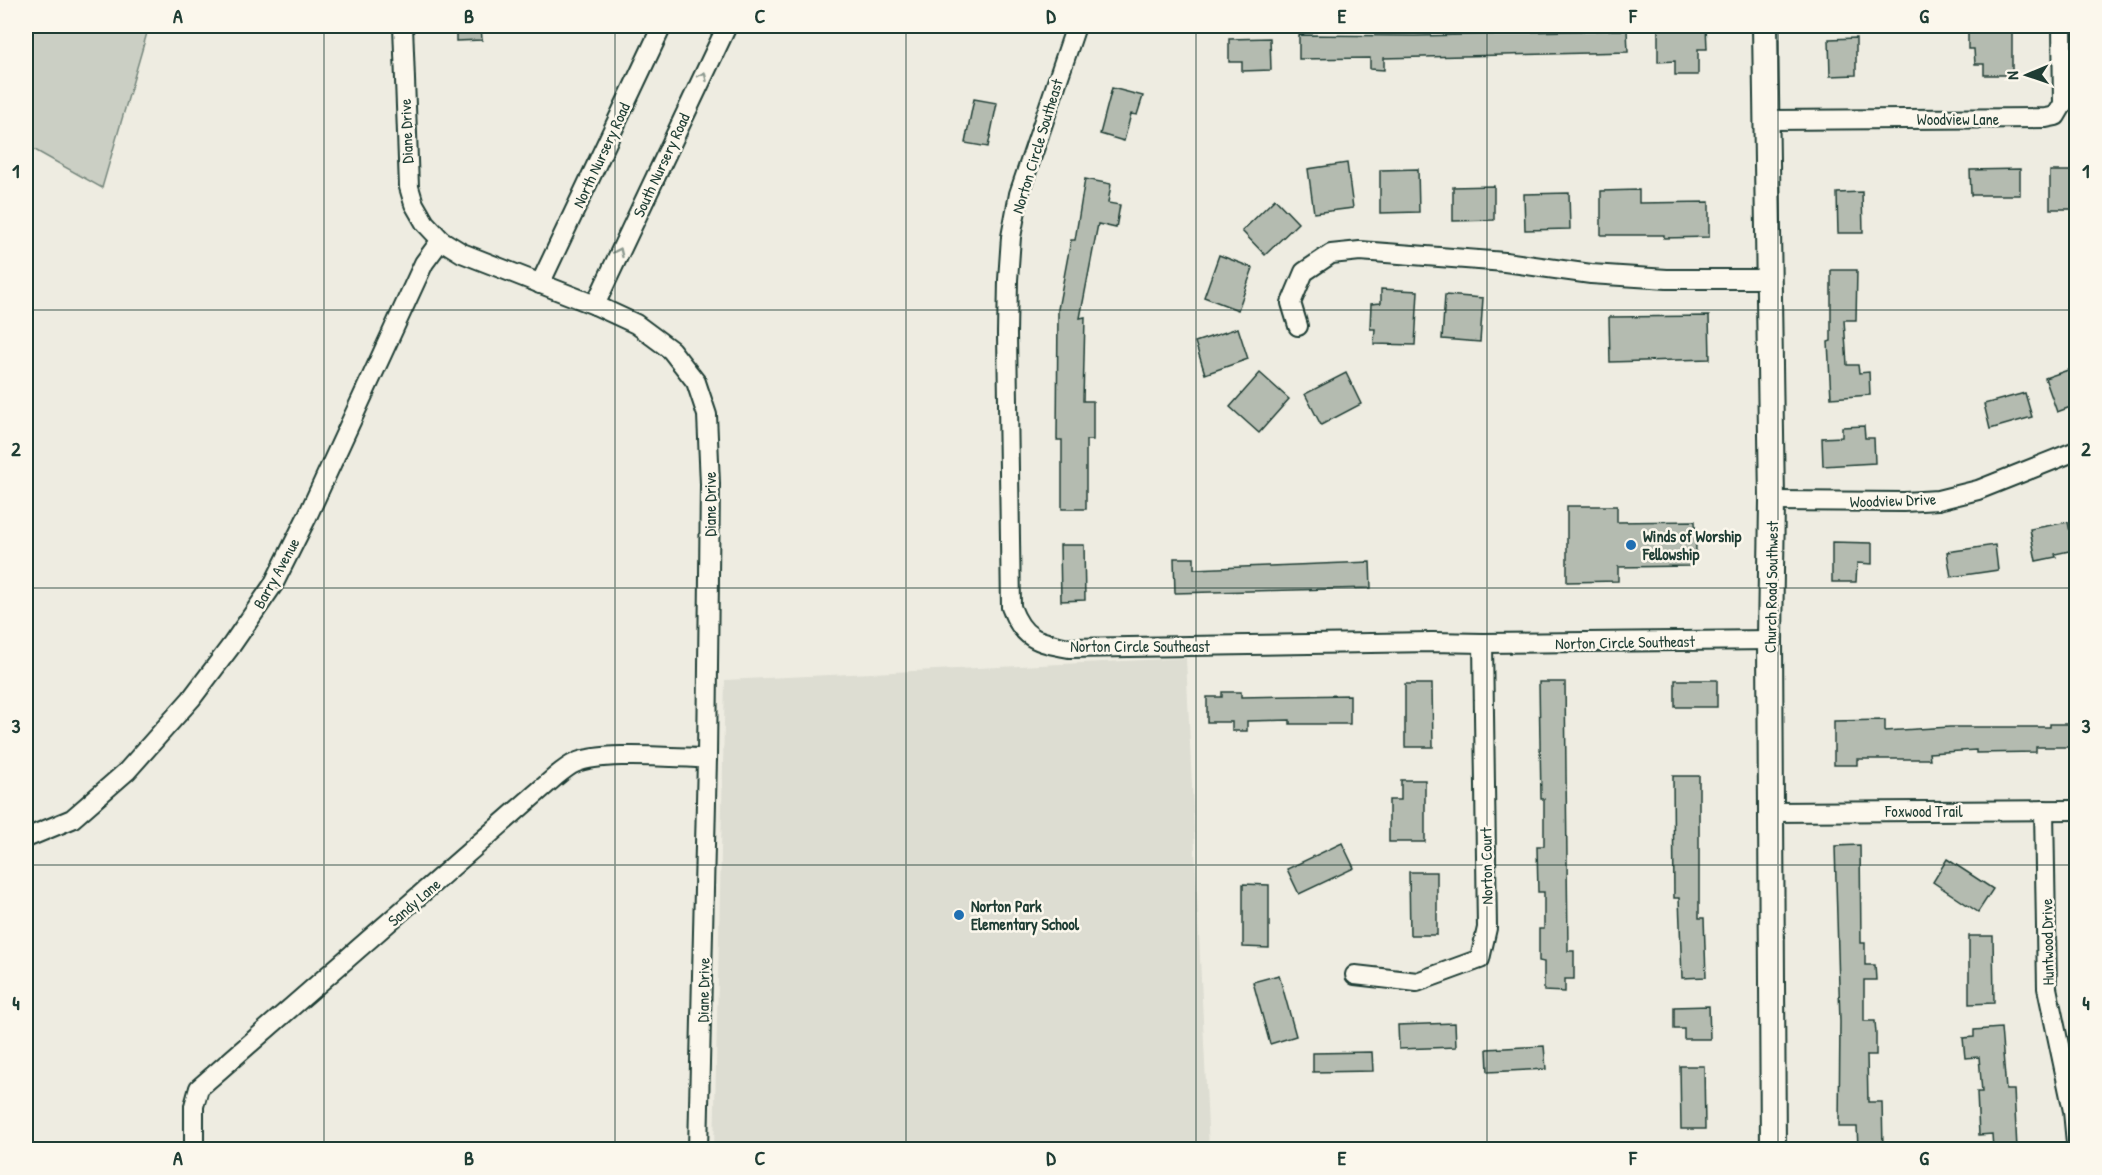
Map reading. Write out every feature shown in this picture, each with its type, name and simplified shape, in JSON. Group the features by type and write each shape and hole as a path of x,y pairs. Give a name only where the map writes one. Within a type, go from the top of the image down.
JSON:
{"street":[{"name":"Diane Drive","path":"403,26 409,187 414,204 425,223 441,240 462,253 595,305 636,324 671,350 696,382 707,415 710,484 707,758 698,1149"},
{"name":"North Nursery Road","path":"540,284 662,26"},
{"name":"South Nursery Road","path":"595,305 727,26"},
{"name":"Norton Circle Southeast","path":"1076,26 1020,194 1011,237 1007,334 1011,607 1017,623 1026,634 1037,640 1069,648 1432,642 1770,640"},
{"name":"Church Road Southwest","path":"1765,26 1772,501 1770,640 1773,1149"},
{"name":"Woodview Lane","path":"1767,120 2046,118 2056,116 2063,104 2062,26"},
{"name":"Barry Avenue","path":"26,838 72,819 127,771 191,699 231,646 273,585 424,263 441,240"},
{"path":"1298,326 1291,303 1304,272 1331,254 1360,250 1504,262 1591,274 1667,279 1769,279"},
{"name":"Woodview Drive","path":"1772,501 1938,500 1978,490 2076,451"},
{"name":"Norton Court","path":"1356,975 1417,982 1480,959 1486,928 1483,643"},
{"name":"Sandy Lane","path":"195,1149 194,1106 199,1088 555,777 574,763 592,758 707,758"},
{"name":"Huntwood Drive","path":"2044,810 2047,988 2073,1111 2076,1143"},
{"name":"Foxwood Trail","path":"1771,812 2076,810"}],"shaded area":[{"path":"26,26 149,26 102,188 26,145"},
{"name":"Norton Park Elementary School","path":"1186,658 1209,1149 714,1149 725,680"}],"building":[{"path":"456,26 481,26 482,40 456,41"},
{"path":"1706,26 1707,49 1698,49 1698,75 1675,75 1675,61 1658,62 1658,27"},
{"path":"1627,30 1628,52 1384,58 1384,70 1370,69 1370,58 1299,59 1299,35 1415,36"},
{"path":"1968,32 2012,32 2012,75 1984,75 1984,64 1975,64 1974,49 1968,49"},
{"path":"1270,38 1271,70 1242,71 1242,62 1229,62 1229,39"},
{"path":"1856,38 1856,75 1830,76 1829,39"},
{"path":"1112,88 1143,96 1137,115 1131,114 1124,141 1100,134"},
{"path":"974,99 997,103 988,147 965,143"},
{"path":"1347,163 1353,208 1314,213 1308,169"},
{"path":"1418,169 1419,212 1380,213 1380,170"},
{"path":"2020,169 2020,195 1971,195 1970,170"},
{"path":"2050,171 2076,171 2076,198 2072,198 2072,209 2050,209"},
{"path":"1085,179 1111,184 1108,203 1120,205 1116,228 1098,224 1080,318 1085,317 1083,401 1093,401 1093,440 1086,440 1086,509 1062,509 1062,440 1057,440 1058,309 1071,240 1075,240"},
{"path":"1494,186 1494,220 1453,221 1453,187"},
{"path":"1639,190 1639,203 1709,202 1709,237 1664,238 1664,235 1601,235 1601,191"},
{"path":"1862,192 1863,233 1838,233 1837,193"},
{"path":"1569,193 1570,229 1525,230 1524,194"},
{"path":"1275,199 1298,223 1265,255 1242,231"},
{"path":"1219,255 1253,268 1238,310 1204,297"},
{"path":"1831,270 1857,270 1856,320 1844,320 1847,365 1858,365 1859,373 1869,372 1870,395 1831,398 1828,342 1831,341"},
{"path":"1381,289 1418,291 1415,345 1374,344 1375,329 1370,329 1371,304 1381,303"},
{"path":"1445,295 1483,298 1480,342 1442,339"},
{"path":"1709,316 1710,359 1610,362 1609,317"},
{"path":"1238,328 1248,359 1205,374 1195,342"},
{"path":"2071,369 2076,385 2076,405 2057,412 2045,378"},
{"path":"1260,373 1289,399 1259,433 1230,407"},
{"path":"1346,373 1361,404 1321,425 1305,394"},
{"path":"2025,393 2032,417 1990,429 1984,404"},
{"path":"1864,426 1865,438 1874,438 1875,463 1823,466 1822,438 1842,437 1842,427"},
{"name":"Winds of Worship Fellowship","path":"1567,506 1617,506 1617,522 1695,521 1696,552 1690,552 1690,566 1618,567 1618,581 1567,582"},
{"path":"2068,522 2074,550 2036,561 2030,529"},
{"path":"1832,542 1872,543 1872,564 1857,563 1856,582 1832,582"},
{"path":"1060,545 1084,545 1085,600 1061,601"},
{"path":"1995,545 1998,570 1951,577 1947,552"},
{"path":"1174,558 1194,558 1194,569 1370,562 1371,588 1175,593"},
{"path":"1675,680 1717,680 1717,707 1675,707"},
{"path":"1539,682 1565,682 1568,951 1574,951 1574,979 1565,979 1565,992 1544,991 1544,962 1539,961 1539,929 1544,929 1544,892 1538,892 1537,846 1544,846 1544,799 1541,799"},
{"path":"1405,684 1432,684 1433,747 1405,747"},
{"path":"1222,692 1241,692 1241,697 1350,695 1350,724 1290,724 1290,720 1247,721 1247,731 1232,731 1232,722 1207,722 1207,697 1222,697"},
{"path":"1885,720 1885,731 1950,727 2050,727 2050,724 2076,724 2076,747 2036,747 2036,752 1976,753 1976,750 1929,753 1930,759 1857,759 1857,765 1834,765 1834,721"},
{"path":"1673,776 1699,776 1699,918 1704,918 1706,977 1682,978 1679,898 1674,898"},
{"path":"1401,780 1425,780 1425,842 1389,842 1389,800 1401,800"},
{"path":"1342,843 1354,868 1299,894 1287,869"},
{"path":"1860,845 1861,943 1865,943 1865,965 1875,965 1876,980 1864,980 1864,1021 1875,1021 1876,1034 1876,1055 1867,1055 1868,1102 1882,1102 1883,1147 1858,1147 1857,1127 1839,1127 1840,1022 1835,846"},
{"path":"1947,859 1993,889 1978,912 1933,882"},
{"path":"1409,872 1437,872 1437,935 1410,935"},
{"path":"1243,884 1269,885 1269,948 1243,947"},
{"path":"1969,936 1993,936 1994,1003 1969,1004"},
{"path":"1279,975 1296,1036 1270,1044 1253,982"},
{"path":"1709,1006 1710,1039 1684,1039 1684,1029 1674,1029 1674,1007"},
{"path":"1455,1023 1456,1047 1399,1049 1398,1025"},
{"path":"2001,1028 2006,1090 2014,1090 2017,1149 1993,1149 1992,1134 1979,1135 1977,1092 1982,1092 1979,1057 1965,1058 1963,1038 1974,1037 1974,1030"},
{"path":"1544,1046 1546,1069 1488,1072 1487,1049"},
{"path":"1372,1052 1373,1071 1313,1072 1313,1053"},
{"path":"1680,1066 1704,1066 1705,1129 1681,1129"}],"place":[{"name":"Winds of Worship Fellowship","path":"1631,545"},
{"name":"Norton Park Elementary School","path":"959,915"}]}
